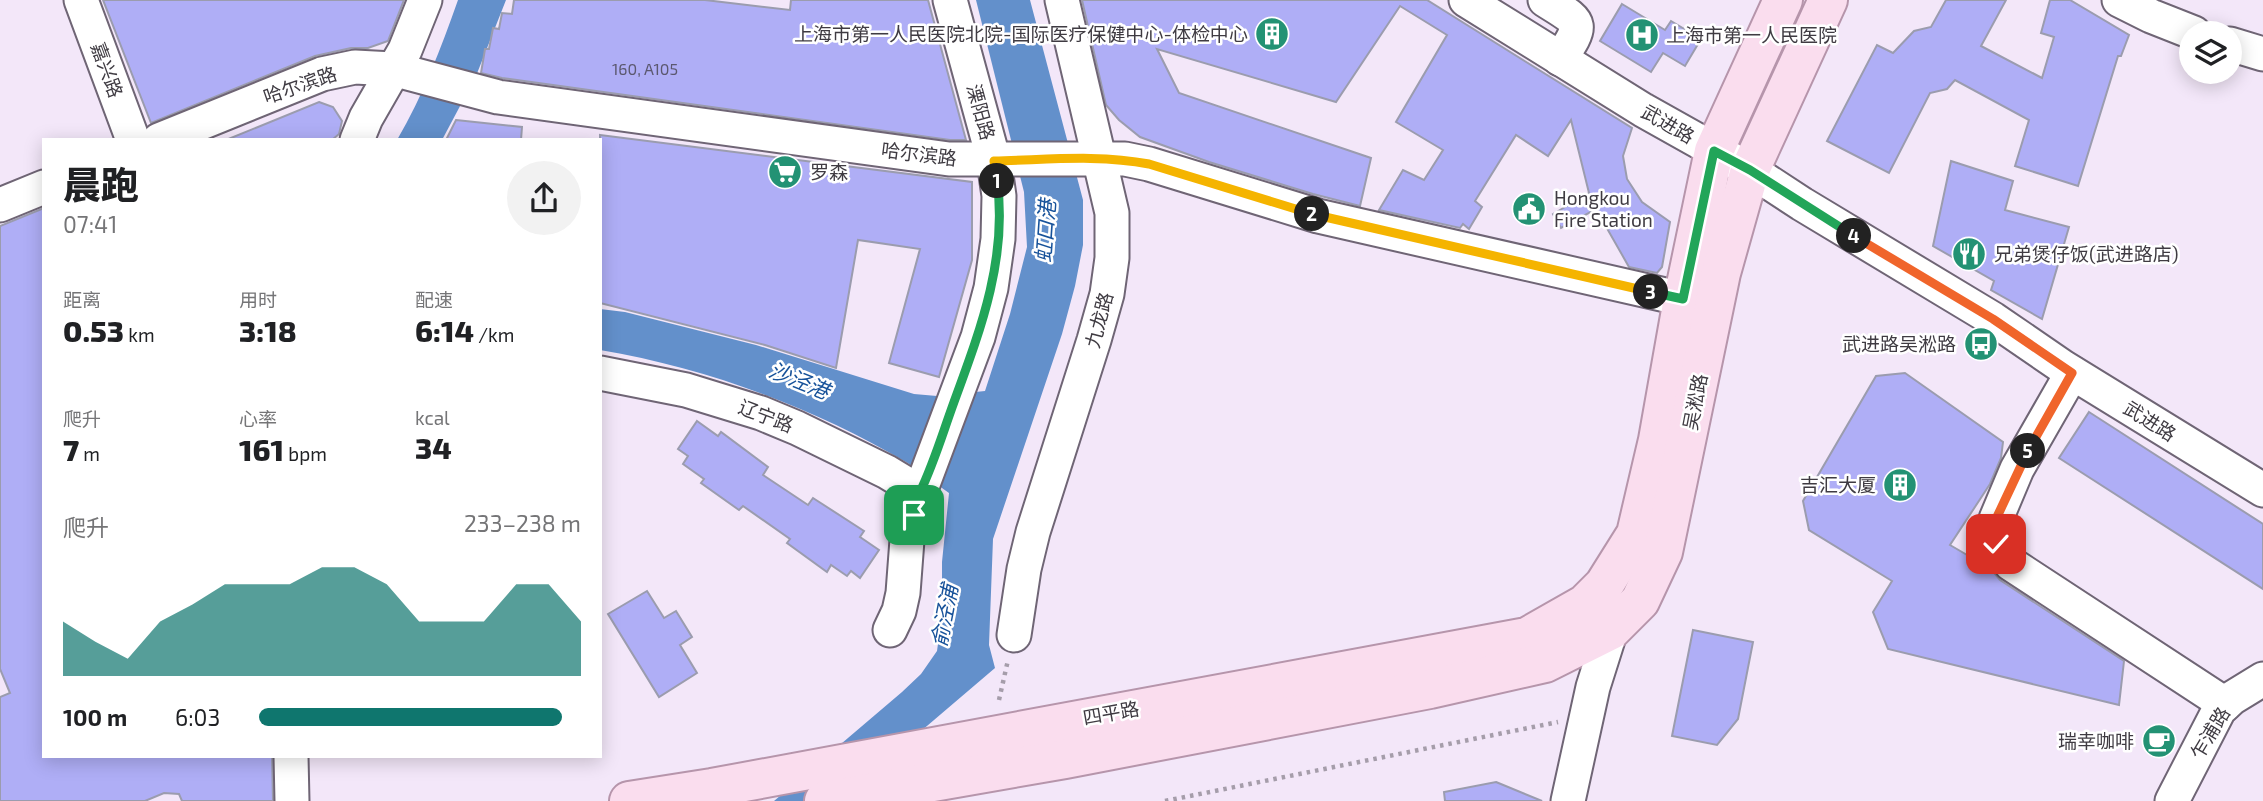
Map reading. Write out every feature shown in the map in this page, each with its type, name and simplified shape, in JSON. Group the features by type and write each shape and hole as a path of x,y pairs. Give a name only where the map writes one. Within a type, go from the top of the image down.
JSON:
{"main road":[{"name":"吴淞路","path":"1598,617 1604,585 1636,534 1658,440 1683,299 1714,151 1783,0"},
{"name":"吴淞路","path":"1598,617 1640,601 1663,552 1713,308 1750,170 1828,0"},
{"name":"四平路","path":"629,801 1527,637 1598,617"},
{"name":"四平路","path":"840,798 1065,759 1430,690 1545,663 1598,617"}],"street":[{"name":"嘉兴路","path":"81,0 132,138"},
{"path":"357,138 366,118 406,72 405,50 425,0"},
{"name":"溧阳路","path":"890,629 899,611 903,593 907,540 923,485 978,337 992,288 998,239 1002,160 950,0"},
{"name":"九龙路","path":"1014,635 1024,569 1039,508 1079,392 1107,294 1112,258 1112,213 1088,158 1062,0"},
{"name":"武进路","path":"1466,0 1993,319 2072,373 2263,490"},
{"path":"1545,0 1574,19 1577,24 1577,32 1560,59"},
{"path":"2119,0 2179,27"},
{"path":"2242,48 2263,54"},
{"name":"哈尔滨路","path":"164,138 322,74 355,67 406,72 498,97 935,157 1002,160 1125,159 1318,216 1683,299"},
{"path":"0,205 42,188"},
{"name":"辽宁路","path":"602,373 686,390 761,413 887,472 923,485"},
{"path":"2072,373 2017,469 1996,519 1996,544 2011,564 2225,704"},
{"name":"吴淞路","path":"1568,801 1586,717 1598,617"},
{"name":"乍浦路","path":"2172,801 2219,710 2263,679"},
{"path":"291,758 292,801"}],"path":[{"path":"999,700 1014,635"},
{"path":"1165,801 1586,717"}],"water":[{"path":"458,0 506,0 476,76 443,138 398,138 423,89"},
{"path":"976,0 1030,0 1083,200 1083,245 1075,286 1062,334 993,539 989,645 995,668 839,801 774,801 902,692 921,674 937,651 942,615 942,562 949,493 906,462 796,407 680,367 602,350 602,309 625,312 756,345 914,394 937,396 985,391 1010,314 1027,247 1024,192"}],"building":[{"path":"103,0 404,0 388,41 368,48 351,48 315,56 151,123"},
{"path":"514,0 705,0 790,10 791,0 928,0 966,140 950,140 481,73 485,49 489,49 493,28 499,29 502,13 512,14"},
{"path":"1082,0 1427,0 1632,128 1623,156 1627,179 1642,202 1670,222 1662,267 1657,273 1629,267 1596,209 1561,228 1553,214 1589,193 1571,120 1548,156 1516,135 1475,201 1482,207 1469,229 1463,224 1460,228 1379,210 1403,170 1424,180 1443,150 1396,122 1447,35 1400,6 1336,102 1157,49 1179,93 1371,158 1360,206 1209,162 1140,137 1106,105"},
{"path":"1946,0 2006,0 1981,46 2042,78 2054,37 2041,33 2050,0 2070,0 2129,35 2121,56 2118,56 2078,186 2015,166 2029,120 1955,80 1947,89 1930,93 1889,173 1827,141 1877,45 1893,53 1914,31 1931,27"},
{"path":"1622,4 1665,30 1671,21 1701,39 1685,66 1663,53 1651,72 1600,41"},
{"path":"319,102 333,107 342,121 339,134 334,138 231,138"},
{"path":"456,120 522,127 521,138 447,138"},
{"path":"600,135 972,182 972,260 939,377 889,363 920,249 858,240 836,368 765,345 602,304"},
{"path":"1951,161 2013,181 2005,210 2069,227 2042,319 1991,290 1994,281 1933,246"},
{"path":"42,209 42,758 272,758 273,801 182,801 179,794 164,793 145,801 0,801 0,697 10,693 0,669 0,226"},
{"path":"1905,373 2003,442 2001,458 1990,484 1950,545 1991,569 2000,580 2124,661 2119,705 1888,649 1873,612 1892,581 1809,530 1803,501 1876,376"},
{"path":"2089,412 2263,524 2263,589 2059,458"},
{"path":"697,421 718,436 721,432 768,467 763,475 808,505 813,498 864,531 860,537 879,550 860,578 851,571 847,576 831,565 827,572 787,543 790,539 743,506 739,510 701,483 704,479 683,464 688,456 678,449"},
{"path":"647,591 664,618 676,611 692,637 680,645 697,673 659,697 608,614"},
{"path":"1693,630 1753,642 1738,719 1717,745 1672,736"},
{"path":"1496,782 1542,801 1445,801 1444,792"}],"place":[{"name":"上海市第一人民医院北院-国际医疗保健中心-体检中心","path":"1272,34"},
{"name":"上海市第一人民医院","path":"1642,35"},
{"name":"罗森","path":"785,172"},
{"name":"Hongkou Fire Station","path":"1529,209"},
{"name":"兄弟煲仔饭(武进路店)","path":"1969,254"},
{"name":"武进路吴淞路","path":"1981,344"},
{"name":"吉汇大厦","path":"1900,485"},
{"name":"瑞幸咖啡","path":"2159,741"}],"route":[{"path":"914,515 920,492 978,337 992,288 998,239 999,196 994,161 1125,159 1318,216 1683,299 1714,151 1750,170 1993,319 2072,373 2017,469 1996,519 1996,544"}],"water label":[{"name":"虹口港","path":"1046,231"},
{"name":"沙泾港","path":"799,381"},
{"name":"俞泾浦","path":"945,616"}]}
